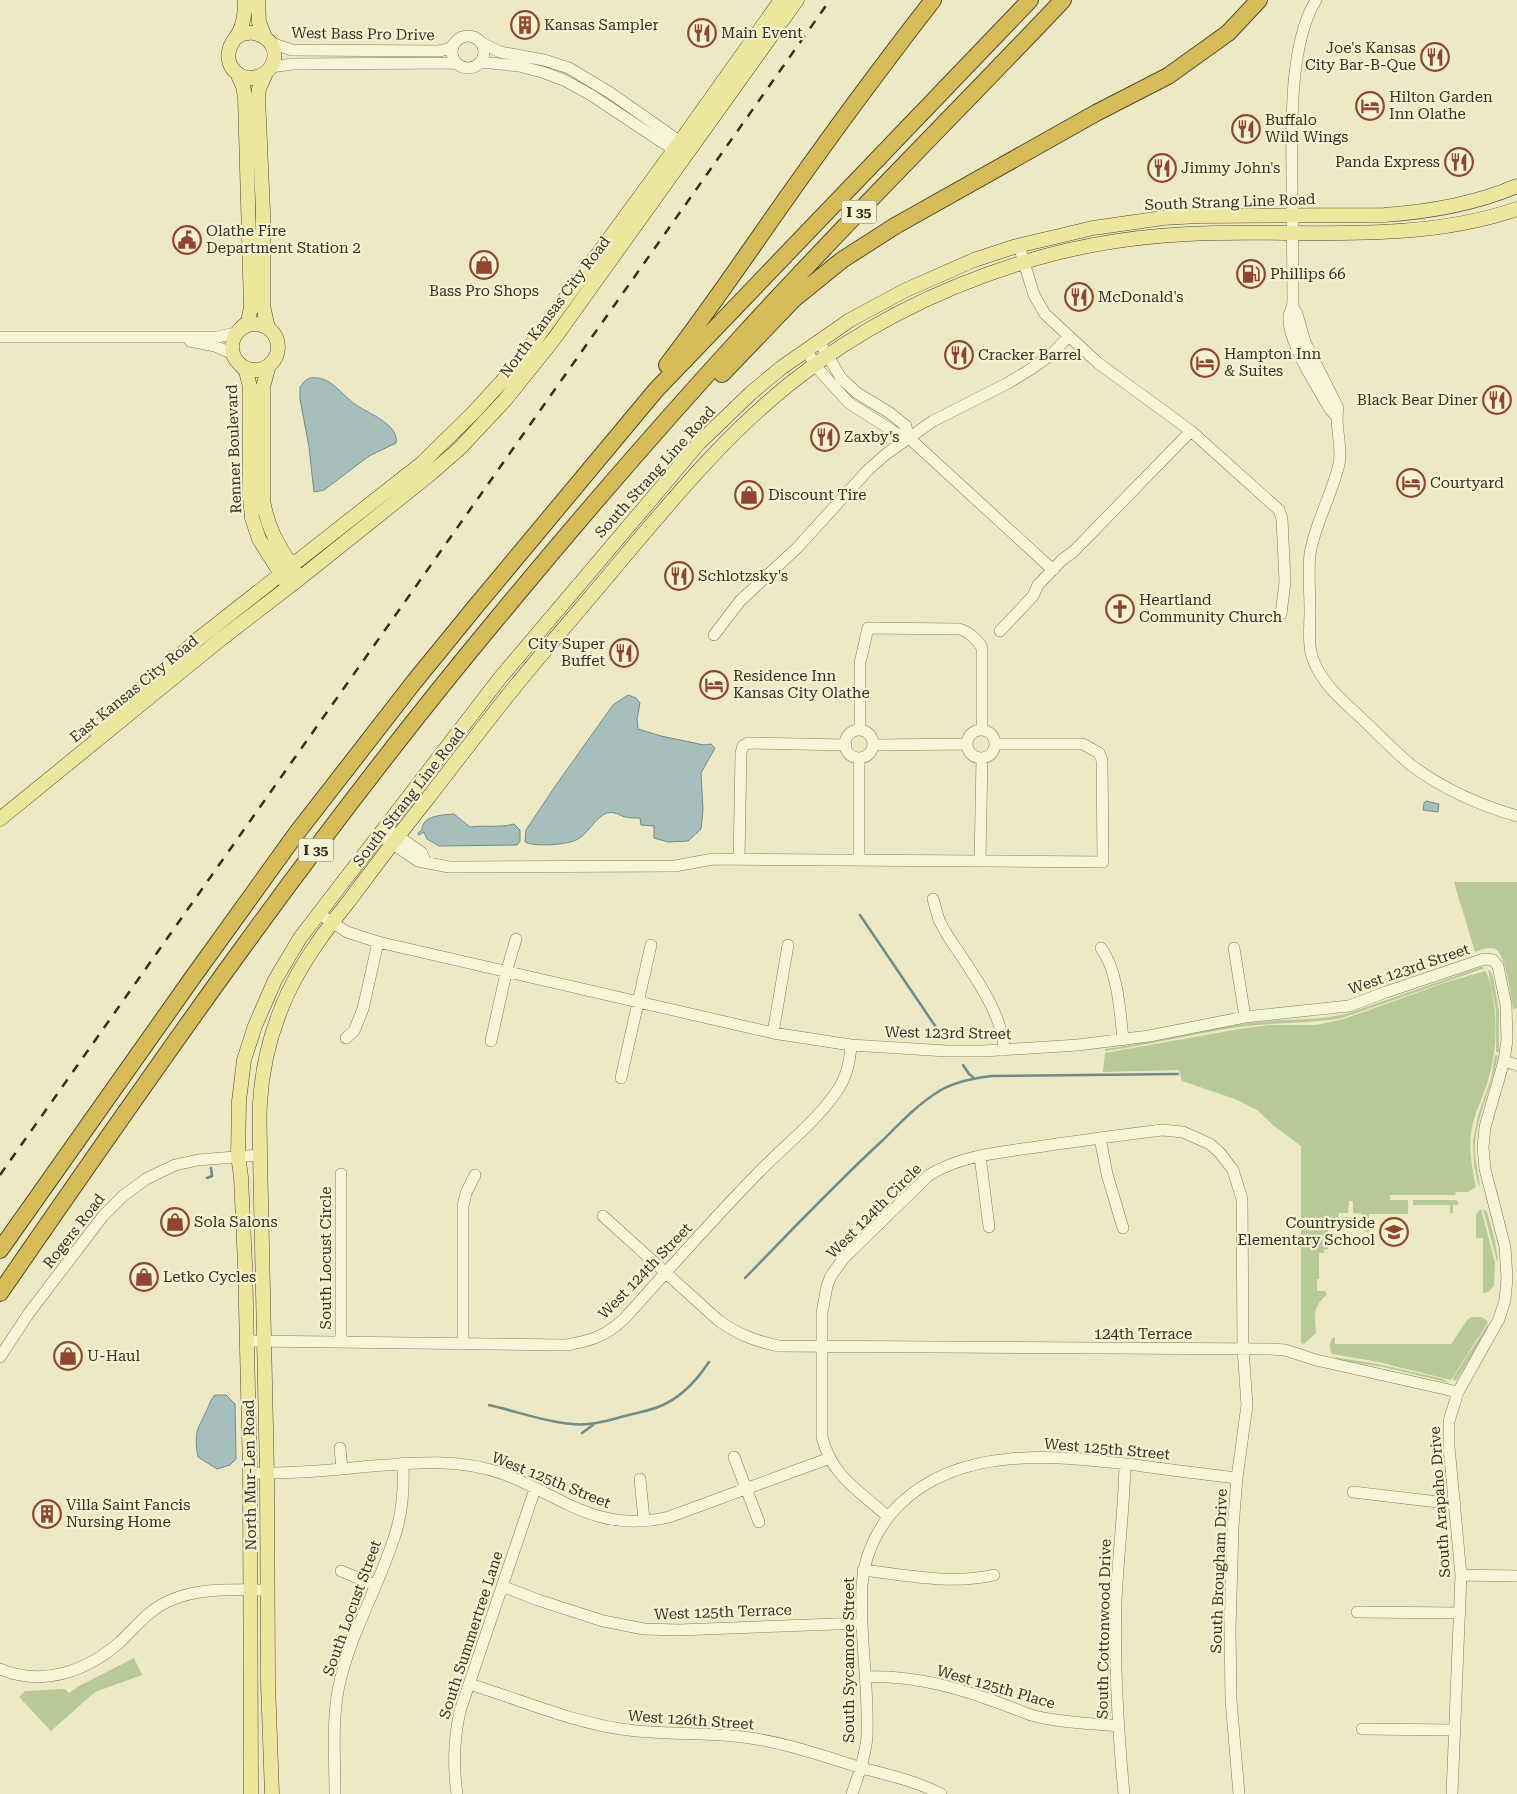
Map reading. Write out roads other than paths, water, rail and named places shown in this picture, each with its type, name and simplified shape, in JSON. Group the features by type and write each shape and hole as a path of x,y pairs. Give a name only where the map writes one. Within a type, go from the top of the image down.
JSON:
{"highway":[{"path":"656,390 660,374 693,332 835,129 933,0"},
{"name":"I 35","path":"0,1250 296,834 414,682 476,606 656,390 1030,0"},
{"name":"I 35","path":"0,1292 241,951 364,786 492,625 659,428 827,245 1063,0"},
{"path":"659,428 675,423 794,299 842,260 895,226 1096,113 1168,76 1228,33 1259,0"}],"main road":[{"path":"238,331 254,324 268,328 274,334 278,347 269,365 257,370 244,367 236,359 232,347 238,331 248,322 251,306 244,86 232,67 228,56 230,47 237,37 243,22 244,0"},
{"path":"258,0 259,22 274,55 259,89 258,97 263,212 263,306 268,328"},
{"name":"North Kansas City Road","path":"294,583 428,476 460,448 501,405 554,339 683,150 781,0"},
{"name":"North Kansas City Road","path":"286,570 420,464 474,412 516,366 797,0"},
{"path":"237,37 251,32 258,33 268,40"},
{"path":"237,73 244,77 252,78 259,77 268,70"},
{"name":"South Strang Line Road","path":"238,1156 239,1101 244,1060 252,1034 275,980 300,938 381,830 500,678 699,443 751,393 806,350 850,320 930,279 974,260 1019,246 1093,228 1163,218 1414,213 1479,200 1517,186"},
{"name":"South Strang Line Road","path":"260,1155 262,1081 272,1035 280,1011 293,983 314,948 395,840 513,689 665,508 738,428 769,400 815,364 863,333 921,302 956,286 1024,262 1082,248 1159,236 1214,233 1386,233 1426,229 1487,219 1517,210"},
{"name":"Renner Boulevard","path":"236,359 246,372 250,387 250,498 252,518 259,539 286,570 294,583"},
{"name":"Renner Boulevard","path":"269,365 263,387 263,499 271,533 286,570"},
{"name":"East Kansas City Road","path":"0,806 102,724 197,640 286,570"},
{"name":"East Kansas City Road","path":"0,818 221,639 294,583"},
{"name":"North Mur-Len Road","path":"260,1155 267,1474 268,1683 272,1794"},
{"name":"North Mur-Len Road","path":"238,1156 242,1196 250,1473 251,1794"}],"street":[{"path":"1316,0 1306,22 1294,82 1293,307 1289,314 1290,328 1297,348 1330,409 1336,416 1340,440 1340,461 1334,483 1314,535 1310,555 1311,650 1315,665 1330,688 1411,764 1450,790 1472,801 1517,816"},
{"path":"480,42 484,52 480,62 471,68 465,68 456,63 451,54 454,44 462,37 467,36 477,39 500,52 544,60 569,68 612,94 683,150"},
{"name":"West Bass Pro Drive","path":"268,40 292,50 420,51 449,49 454,44"},
{"path":"480,62 519,66 564,80 683,150"},
{"name":"West Bass Pro Drive","path":"268,70 292,64 456,63"},
{"path":"1019,246 1034,296 1045,314 1098,363 1191,431 1279,510 1282,519 1285,582 1280,614"},
{"path":"0,337 224,336 238,331"},
{"path":"714,635 740,601 797,548 868,470 886,454 933,421 1032,369 1052,354 1069,336"},
{"path":"166,337 215,346 236,359"},
{"path":"819,341 841,378 857,393 890,413 906,426 908,437"},
{"path":"806,350 831,384 849,403 896,433 908,437 1053,570"},
{"path":"1000,631 1033,596 1038,585 1063,559 1073,552 1191,431"},
{"path":"860,730 860,663 868,628 959,629 965,631 979,643 982,648 982,730"},
{"path":"860,730 871,737 873,745 869,754 859,758 848,752 846,744 848,736 860,730"},
{"path":"982,730 992,735 996,744 990,755 977,758 970,753 967,744 971,734 982,730"},
{"path":"739,860 740,753 743,746 748,743 846,744"},
{"path":"873,745 967,744"},
{"path":"381,830 418,861 449,867 675,866 713,859 1103,862 1102,760 1099,753 1083,744 996,744"},
{"path":"859,758 859,860"},
{"path":"980,861 982,758"},
{"path":"933,899 939,920 946,933 996,1013 1002,1033 1004,1050"},
{"name":"West 123rd Street","path":"318,913 347,932 378,942 772,1033 852,1045 947,1051 1004,1050 1123,1040 1245,1017 1349,1006 1484,959 1493,960"},
{"path":"491,1041 506,973 516,939"},
{"path":"346,1038 354,1031 363,1009 378,942"},
{"path":"621,1078 651,945"},
{"path":"772,1033 788,945"},
{"path":"1101,948 1107,957 1114,976 1123,1040"},
{"path":"1234,948 1245,1017"},
{"name":"South Arapaho Drive","path":"1452,1794 1461,1575 1449,1447 1449,1421 1458,1392 1496,1327 1505,1300 1507,1278 1504,1247 1485,1169 1483,1147 1485,1127 1504,1061 1507,1040 1506,1005 1498,966 1493,960"},
{"name":"West 124th Street","path":"247,1341 566,1345 587,1341 607,1332 616,1326 758,1173 826,1106 845,1077 849,1066 852,1045"},
{"path":"1504,1061 1517,1065"},
{"name":"West 124th Circle","path":"822,1347 824,1296 831,1276 843,1259 929,1175 952,1163 980,1156 1162,1130 1183,1132 1210,1144 1228,1162 1237,1180 1242,1199 1243,1349"},
{"path":"1100,1138 1107,1174 1123,1228"},
{"name":"Rogers Road","path":"0,1357 29,1313 103,1216 123,1196 146,1179 175,1165 198,1160 260,1155"},
{"path":"980,1156 989,1227"},
{"name":"South Locust Circle","path":"341,1174 341,1342"},
{"path":"463,1344 463,1206 466,1193 475,1175"},
{"name":"124th Terrace","path":"603,1216 718,1320 733,1331 744,1336 756,1341 779,1346 1285,1350 1316,1360 1458,1392"},
{"path":"822,1347 822,1437 830,1458 835,1469 844,1480 888,1517"},
{"name":"South Brougham Drive","path":"1239,1794 1231,1700 1230,1628 1233,1527 1237,1478 1247,1418 1243,1349"},
{"path":"340,1448 342,1469"},
{"path":"734,1457 759,1522"},
{"name":"West 125th Street","path":"250,1473 267,1474 403,1463 443,1462 472,1465 504,1474 585,1513 600,1518 626,1522 669,1517 830,1458"},
{"name":"West 125th Street","path":"888,1517 902,1501 919,1488 946,1474 970,1465 1003,1459 1074,1459 1237,1478"},
{"name":"South Locust Street","path":"335,1794 336,1707 340,1678 348,1652 395,1535 403,1496 403,1463"},
{"name":"South Cottonwood Drive","path":"1124,1794 1118,1726 1116,1604 1125,1464"},
{"path":"640,1479 644,1520"},
{"name":"South Summertree Lane","path":"457,1794 454,1756 460,1710 535,1489"},
{"path":"1353,1492 1455,1504"},
{"name":"South Sycamore Street","path":"852,1794 867,1736 861,1599 864,1570 872,1543 888,1517"},
{"path":"864,1570 960,1580 994,1575"},
{"path":"340,1571 375,1585"},
{"path":"1461,1575 1517,1576"},
{"name":"West 125th Terrace","path":"502,1586 603,1621 644,1629 679,1630 862,1623"},
{"path":"0,1669 15,1674 33,1676 62,1674 74,1671 102,1657 121,1641 141,1619 170,1600 185,1594 209,1590 267,1590"},
{"path":"1357,1612 1460,1613"},
{"name":"West 125th Place","path":"865,1678 886,1677 936,1684 964,1691 1039,1716 1061,1721 1118,1726"},
{"name":"West 126th Street","path":"469,1684 584,1722 640,1732 700,1734 758,1739 808,1751 914,1783 941,1794"},
{"path":"1362,1729 1454,1730"}],"water":[{"path":"310,378 317,378 330,383 356,405 382,420 396,437 396,443 369,456 324,490 314,492 309,447 300,399 300,387"},
{"path":"628,695 636,698 640,703 637,719 638,729 704,745 711,744 715,748 701,773 703,810 701,829 688,841 668,842 654,838 654,826 641,825 640,818 607,813 574,841 543,845 525,842 526,830 556,785 613,705"},
{"path":"1426,801 1439,804 1438,812 1423,810"},
{"path":"454,814 470,827 514,824 520,830 520,841 517,845 439,846 427,839 424,832 419,835 418,833 422,830 425,821 434,817"},
{"path":"215,1395 226,1395 235,1404 236,1459 230,1465 217,1469 198,1457 196,1442 199,1426"}],"waterway":[{"path":"860,915 944,1039"},
{"path":"963,1065 973,1077"},
{"path":"745,1278 903,1120 925,1101 953,1084 992,1076 1178,1074"},
{"path":"207,1178 212,1176 211,1168"},
{"path":"489,1405 562,1423 598,1423 666,1404 681,1394 699,1376 709,1362"},
{"path":"582,1433 593,1425"}],"railway":[{"path":"0,1175 830,0"}],"place":[{"name":"Kansas Sampler","path":"525,25"},
{"name":"Main Event","path":"702,33"},
{"name":"Joe's Kansas City Bar-B-Que","path":"1435,57"},
{"name":"Hilton Garden Inn Olathe","path":"1370,106"},
{"name":"Buffalo Wild Wings","path":"1246,129"},
{"name":"Panda Express","path":"1459,162"},
{"name":"Jimmy John's","path":"1162,168"},
{"name":"Olathe Fire Department Station 2","path":"187,240"},
{"name":"Bass Pro Shops","path":"484,265"},
{"name":"Phillips 66","path":"1251,274"},
{"name":"McDonald's","path":"1079,297"},
{"name":"Cracker Barrel","path":"959,355"},
{"name":"Hampton Inn & Suites","path":"1205,363"},
{"name":"Black Bear Diner","path":"1497,400"},
{"name":"Zaxby's","path":"825,437"},
{"name":"Courtyard","path":"1411,483"},
{"name":"Discount Tire","path":"749,495"},
{"name":"Schlotzsky's","path":"679,576"},
{"name":"Heartland Community Church","path":"1120,609"},
{"name":"City Super Buffet","path":"624,653"},
{"name":"Residence Inn Kansas City Olathe","path":"714,685"},
{"name":"Sola Salons","path":"175,1222"},
{"name":"Countryside Elementary School","path":"1394,1232"},
{"name":"Letko Cycles","path":"144,1277"},
{"name":"U-Haul","path":"68,1356"},
{"name":"Villa Saint Fancis Nursing Home","path":"47,1514"}]}
